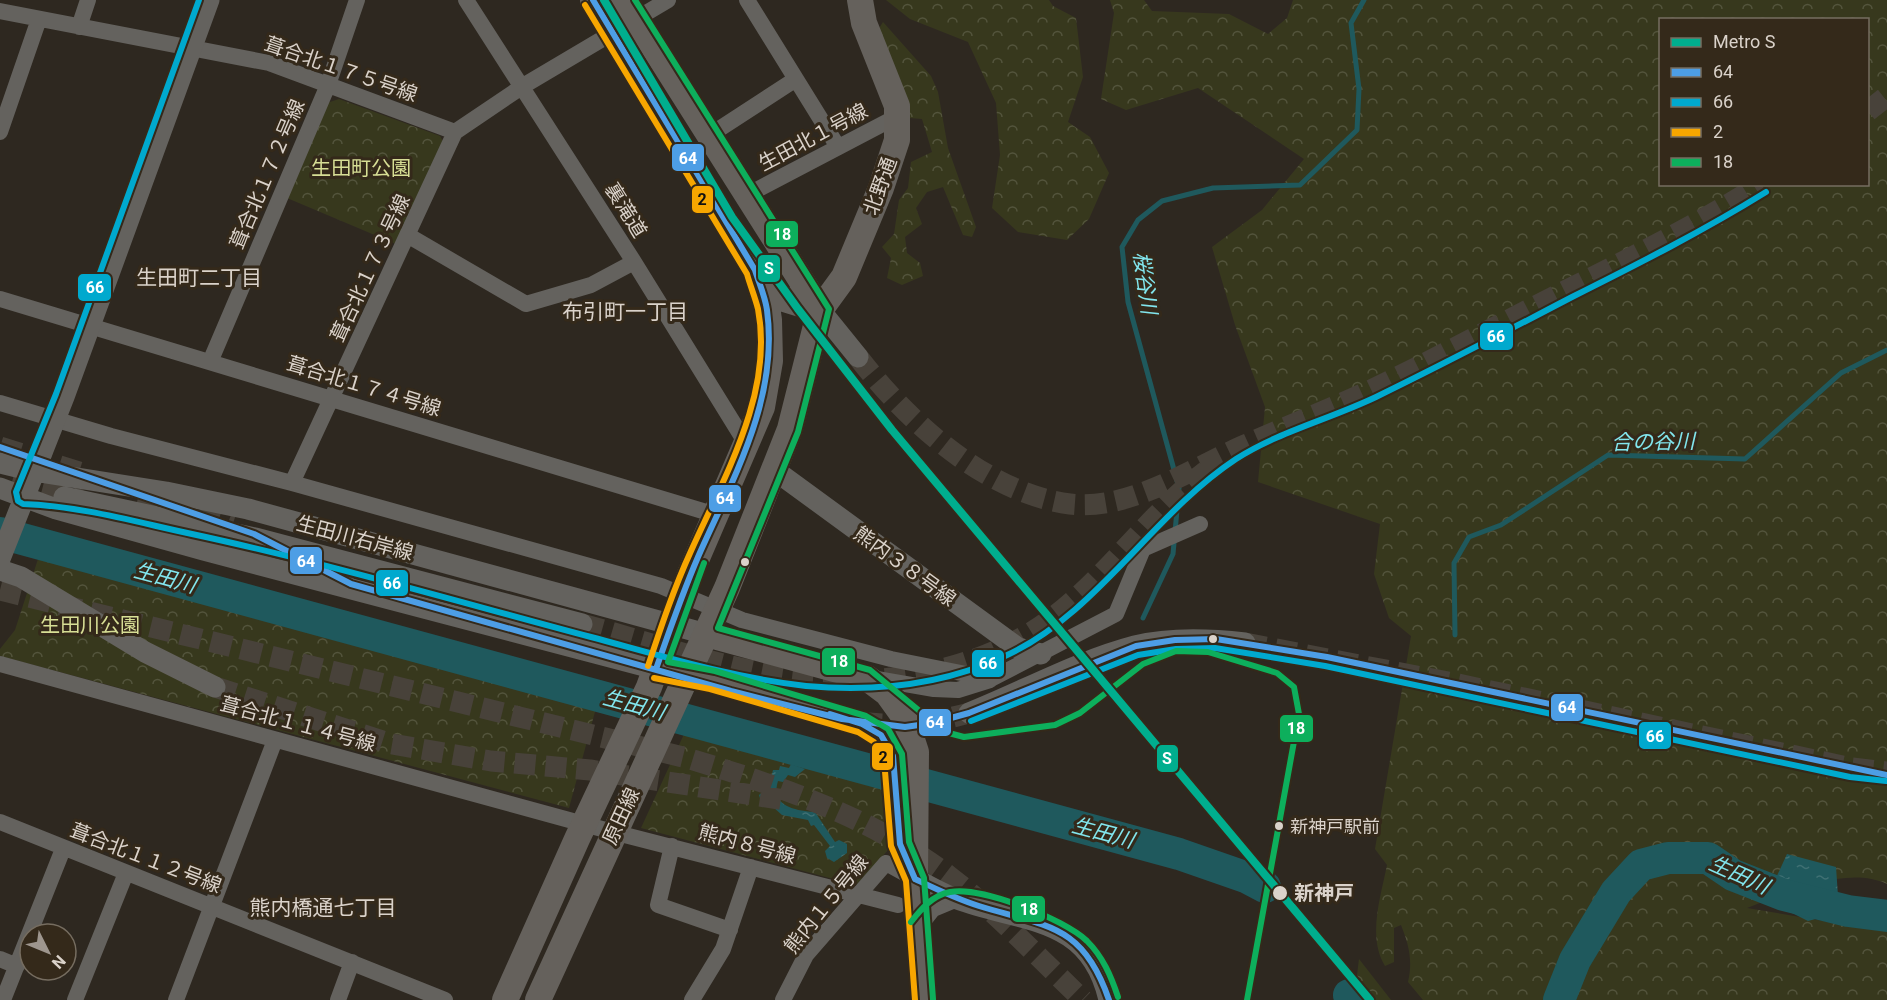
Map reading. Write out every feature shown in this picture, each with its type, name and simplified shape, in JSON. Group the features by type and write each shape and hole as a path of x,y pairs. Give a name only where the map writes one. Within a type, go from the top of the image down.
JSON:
{"main road":[{"name":"原田線","path":"505,1000 652,678 683,595 762,407 770,361 770,320 765,293 755,270 593,0"},
{"name":"北野通","path":"820,310 844,276 881,188 897,140 897,106 864,23 860,0"},
{"path":"630,9 820,310"},
{"path":"765,293 820,310"},
{"name":"原田線","path":"538,1000 613,832 718,609 790,429 820,310"},
{"path":"706,634 867,678 887,693 905,718 908,757 906,800 915,879 924,1000"},
{"path":"652,678 862,724 881,735 908,757"}],"street":[{"path":"78,27 88,0"},
{"path":"209,0 0,562 145,652 214,687"},
{"name":"葺合北１７２号線","path":"210,362 328,85 357,0"},
{"name":"裏滝道","path":"466,0 523,86 747,445"},
{"path":"455,132 523,86 612,32 630,9 668,0"},
{"path":"747,0 838,147"},
{"name":"葺合北１７５号線","path":"0,11 269,63 455,132"},
{"path":"0,132 39,19"},
{"path":"710,135 796,79"},
{"name":"生田北１号線","path":"747,195 898,116"},
{"name":"葺合北１７３号線","path":"292,483 409,236 455,132"},
{"path":"409,236 526,304 591,285 634,262"},
{"name":"葺合北１７４号線","path":"0,299 716,515"},
{"path":"820,310 858,357"},
{"path":"0,403 111,436 292,483 661,586 742,620 891,659 991,679"},
{"name":"生田川右岸線","path":"0,463 33,471 166,492 248,509 706,634"},
{"name":"熊内３８号線","path":"773,469 1018,648 1041,654"},
{"path":"0,488 22,502 56,509 203,550 652,678"},
{"path":"22,502 60,496 255,538 582,624"},
{"path":"867,678 934,689 958,690 991,679 1116,614 1143,549 1200,524"},
{"path":"969,713 1136,646 1185,640 1245,643"},
{"name":"葺合北１１４号線","path":"0,664 585,823"},
{"path":"176,1000 275,740"},
{"name":"葺合北１１２号線","path":"0,822 63,849 352,962 435,998"},
{"name":"熊内８号線","path":"585,823 898,905"},
{"path":"672,846 658,905 730,930"},
{"path":"3,1000 63,849"},
{"name":"熊内１５号線","path":"783,1000 806,955 856,894 886,863 915,879"},
{"path":"692,1000 723,950 751,867"},
{"path":"75,1000 126,873"},
{"path":"915,879 957,899 1016,914 1063,932 1084,948 1100,973 1109,1000"},
{"path":"918,928 933,909 957,899"},
{"path":"0,959 17,966"},
{"path":"338,1000 352,962"}],"green space":[{"path":"886,0 1049,0 1053,6 1076,18 1083,77 1068,122 1090,137 1109,173 1089,219 1067,240 1018,232 992,208 1000,155 996,103 968,42 910,19"},
{"path":"1110,0 1144,0 1152,11 1229,14 1268,34 1287,18 1293,0 1887,0 1887,884 1871,879 1835,879 1816,883 1747,908 1841,924 1887,920 1887,1000 1423,1000 1408,982 1409,953 1401,925 1394,928 1394,962 1385,966 1380,955 1376,929 1387,865 1375,849 1411,636 1389,618 1374,574 1380,524 1258,482 1265,407 1235,325 1212,247 1262,210 1304,159 1198,88 1126,110 1101,99 1114,13"},
{"path":"883,22 931,76 938,92 948,148 976,227 972,237 963,235 943,187 927,192 916,208 922,224 905,237 907,253 920,263 923,276 902,285 887,278 891,258 882,247 894,234 899,200 908,188 911,162 932,152 922,119 910,118 891,77 878,30"},
{"name":"生田町公園","path":"339,99 440,136 444,143 396,244 287,198 327,103"},
{"name":"生田川公園","path":"39,556 596,708 569,808 0,656 0,649 15,630"},
{"path":"685,732 880,782 889,849 856,885 641,828"},
{"path":"1359,959 1391,1000 1354,1000"}],"water":[{"path":"791,764 805,769 795,777 788,775 783,782 778,781 776,789 778,796 786,806 815,812 835,842 839,840 847,844 847,853 834,862 827,858 825,851 830,846 808,820 782,815 772,806 762,805 759,795 769,787 773,770 779,770 780,766 789,768"},
{"path":"1787,854 1836,867 1838,896 1827,916 1808,921 1766,900"}],"waterway":[{"name":"桜谷川","path":"1143,618 1173,554 1179,488 1128,302 1122,247 1138,220 1162,201 1213,188 1300,185 1357,130 1359,89 1351,23 1364,0"},
{"name":"合の谷川","path":"1455,635 1454,563 1469,537 1501,525 1608,455 1745,459 1841,373 1887,350"},
{"name":"生田川","path":"0,533 1179,854 1248,878 1265,887"},
{"name":"生田川","path":"1559,1000 1575,960 1616,892 1641,865 1668,858 1708,858 1733,875 1784,895 1848,911 1887,916"},
{"name":"生田川","path":"1349,995 1351,1000"}],"tunnel":[{"path":"1869,110 1887,96"},
{"path":"858,357 900,406 951,451 979,470 1008,486 1039,497 1070,504 1115,501 1160,486 1245,445 1396,378 1660,242 1758,186"},
{"path":"0,447 82,473"},
{"path":"582,624 726,665 775,675 847,681 919,674 989,653 1022,638 1052,618 1092,583 1166,506 1206,471"},
{"path":"12,482 81,500"},
{"path":"140,493 232,526"},
{"path":"162,526 229,548"},
{"path":"288,551 351,584"},
{"path":"0,590 687,758 790,792 857,820 919,855 949,876 1001,920 1083,1000"},
{"path":"1245,643 1458,684 1852,768 1887,772"},
{"path":"215,687 392,744 491,761 590,770 785,800"},
{"path":"861,722 915,724 969,713"}],"metro line":[{"name":"S","path":"604,0 732,217 798,309 892,430 1370,1000"}],"transit line":[{"name":"66","path":"199,0 56,394 16,492 18,501 23,504 108,515 242,545 393,583 698,666 752,678 806,686 856,688 907,684 956,674 1003,657 1037,639 1067,616 1096,591 1205,482 1252,449 1358,405 1425,373 1670,247 1766,192"},
{"name":"64","path":"593,0 755,270 767,310 769,343 760,406 738,468 692,571 656,669"},
{"name":"18","path":"635,0 829,309 798,432 718,628 870,670 945,732 964,737 1055,725 1080,713 1143,664 1176,651 1208,652 1277,673 1294,687 1299,714 1247,1000"},
{"name":"2","path":"585,5 747,274 758,309 761,340 759,372 753,403 743,434 679,579 648,666"},
{"name":"64","path":"0,447 254,534 351,584 731,691 842,719 905,727 933,723 969,713 1136,646 1175,640 1216,639 1327,657 1887,775"},
{"name":"18","path":"704,563 668,662 715,671 866,716 888,729 902,754 909,842 924,878 933,999"},
{"name":"66","path":"971,721 1138,655 1176,649 1215,648 1325,666 1850,777 1886,781"},
{"name":"2","path":"654,678 710,689 858,732 874,742 884,759 891,846 906,881 915,1000"},
{"name":"64","path":"830,714 862,724 881,735 893,756 900,844 915,879"},
{"name":"64","path":"915,879 962,900 1060,932 1075,942 1087,956 1099,975 1109,1000"},
{"name":"18","path":"911,922 933,899 950,892 964,891 981,894 1022,906 1060,923 1087,941 1106,967 1118,997"}],"place":[{"name":"新神戸駅前","path":"1279,826"},
{"name":"新神戸","path":"1280,893"}],"district":[{"name":"生田町二丁目","path":"199,278"},
{"name":"布引町一丁目","path":"625,312"},
{"name":"熊内橋通七丁目","path":"323,908"}]}
